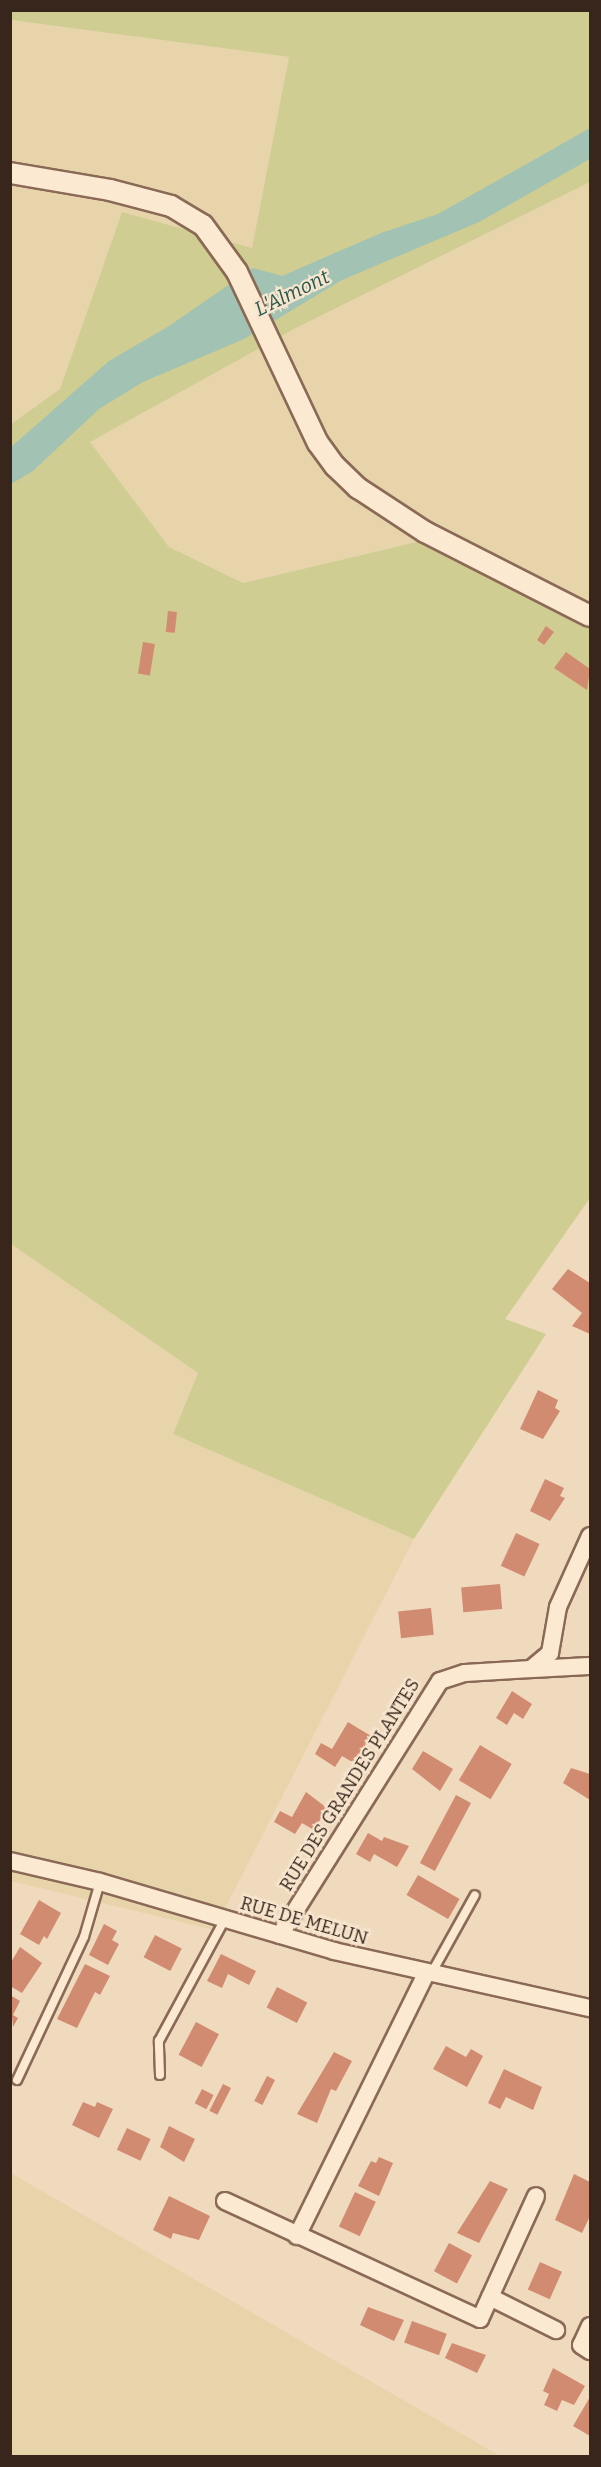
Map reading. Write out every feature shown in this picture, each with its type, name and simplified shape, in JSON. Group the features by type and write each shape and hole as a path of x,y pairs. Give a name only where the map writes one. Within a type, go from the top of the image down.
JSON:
{"street":[{"path":"10,173 110,190 171,206 203,225 237,272 318,443 358,488 425,532 591,616"},
{"path":"531,1669 550,1653 558,1607 591,1536"},
{"name":"RUE DES GRANDES PLANTES","path":"280,1935 440,1681 465,1673 591,1666"},
{"name":"RUE DE MELUN","path":"10,1861 100,1882 280,1935 428,1974 591,2008"},
{"path":"297,2236 428,1974"},
{"path":"225,2201 480,2319 536,2196"},
{"path":"490,2297 556,2330"},
{"path":"591,2326 581,2345 591,2351"}],"lane":[{"path":"17,2080 84,1937 100,1882"},
{"path":"428,1974 475,1895"},
{"path":"160,2075 159,2041 225,1919"}],"shaded area":[{"path":"11,11 590,11 590,182 296,328 90,442 169,547 243,583 446,535 590,606 590,1198 505,1319 546,1334 414,1539 173,1434 198,1373 11,1244 10,425 60,389 122,212 252,248 289,57 11,20"},
{"path":"11,20 289,57 252,248 122,212 60,389 11,425"},
{"path":"590,182 590,606 446,535 243,583 169,547 90,442 296,328"},
{"path":"11,1244 198,1373 173,1434 414,1539 214,1930 11,1881"},
{"path":"11,2173 500,2456 11,2456"}],"water":[{"name":"L'Almont","path":"590,128 590,159 479,222 342,280 244,339 143,382 99,409 33,471 11,484 10,448 109,361 169,326 253,268 282,276 381,233 438,214"}],"building":[{"path":"168,611 177,612 175,633 166,632"},
{"path":"546,626 554,632 544,645 537,640"},
{"path":"143,642 155,644 150,675 138,674"},
{"path":"566,652 590,669 587,690 554,668"},
{"path":"568,1269 590,1283 590,1334 572,1326 582,1313 552,1289"},
{"path":"538,1390 558,1400 555,1408 560,1411 543,1439 520,1429"},
{"path":"545,1479 564,1488 560,1496 565,1498 550,1521 530,1511"},
{"path":"516,1533 540,1544 524,1577 501,1566"},
{"path":"500,1584 502,1609 463,1612 461,1587"},
{"path":"431,1608 434,1635 401,1638 398,1611"},
{"path":"512,1691 532,1704 523,1719 514,1713 507,1725 496,1718"},
{"path":"348,1722 371,1736 354,1763 342,1756 335,1767 315,1754 321,1743 332,1749"},
{"path":"480,1745 512,1764 491,1799 459,1780"},
{"path":"423,1751 453,1769 440,1791 412,1769"},
{"path":"571,1768 590,1774 590,1800 563,1783"},
{"path":"306,1792 327,1808 314,1830 302,1823 295,1834 274,1822 280,1811 292,1817"},
{"path":"456,1795 471,1803 435,1871 420,1863"},
{"path":"368,1833 382,1841 384,1837 409,1846 397,1867 374,1854 370,1862 356,1854"},
{"path":"418,1875 460,1899 448,1919 406,1895"},
{"path":"39,1900 61,1913 47,1939 44,1936 39,1945 20,1934"},
{"path":"104,1924 117,1931 112,1940 119,1944 108,1965 89,1955"},
{"path":"155,1935 182,1949 170,1971 144,1957"},
{"path":"20,1947 42,1963 22,1993 10,1986 10,1964"},
{"path":"221,1954 256,1971 249,1985 228,1974 222,1988 207,1981"},
{"path":"85,1964 110,1976 100,1995 95,1992 77,2028 57,2019"},
{"path":"277,1987 307,2002 297,2023 267,2007"},
{"path":"10,1995 20,2001 13,2015 18,2018 13,2027"},
{"path":"196,2022 219,2034 202,2067 179,2055"},
{"path":"446,2046 466,2057 471,2049 483,2056 467,2087 433,2069"},
{"path":"334,2052 352,2061 336,2091 331,2089 317,2123 297,2114"},
{"path":"504,2069 542,2087 533,2110 506,2097 500,2109 488,2103"},
{"path":"267,2076 275,2080 262,2105 254,2101"},
{"path":"223,2084 231,2088 217,2115 209,2111"},
{"path":"202,2089 214,2095 206,2109 195,2103"},
{"path":"83,2102 95,2107 97,2102 113,2109 99,2138 72,2125"},
{"path":"169,2126 195,2139 184,2162 160,2147"},
{"path":"127,2128 151,2139 140,2161 117,2150"},
{"path":"379,2157 393,2163 379,2196 358,2186 371,2161 376,2163"},
{"path":"574,2174 590,2182 590,2216 582,2233 555,2220"},
{"path":"490,2181 508,2189 479,2243 457,2233"},
{"path":"355,2192 376,2202 360,2236 339,2226"},
{"path":"169,2196 210,2216 199,2240 173,2233 171,2239 153,2230"},
{"path":"449,2243 472,2255 457,2283 434,2271"},
{"path":"540,2262 562,2272 550,2299 528,2289"},
{"path":"368,2307 404,2320 394,2341 360,2325"},
{"path":"412,2321 447,2334 439,2355 404,2343"},
{"path":"452,2343 486,2355 477,2373 445,2358"},
{"path":"553,2368 585,2386 574,2405 562,2400 557,2411 544,2405 549,2394 543,2391"},
{"path":"590,2397 590,2436 573,2426"}]}
